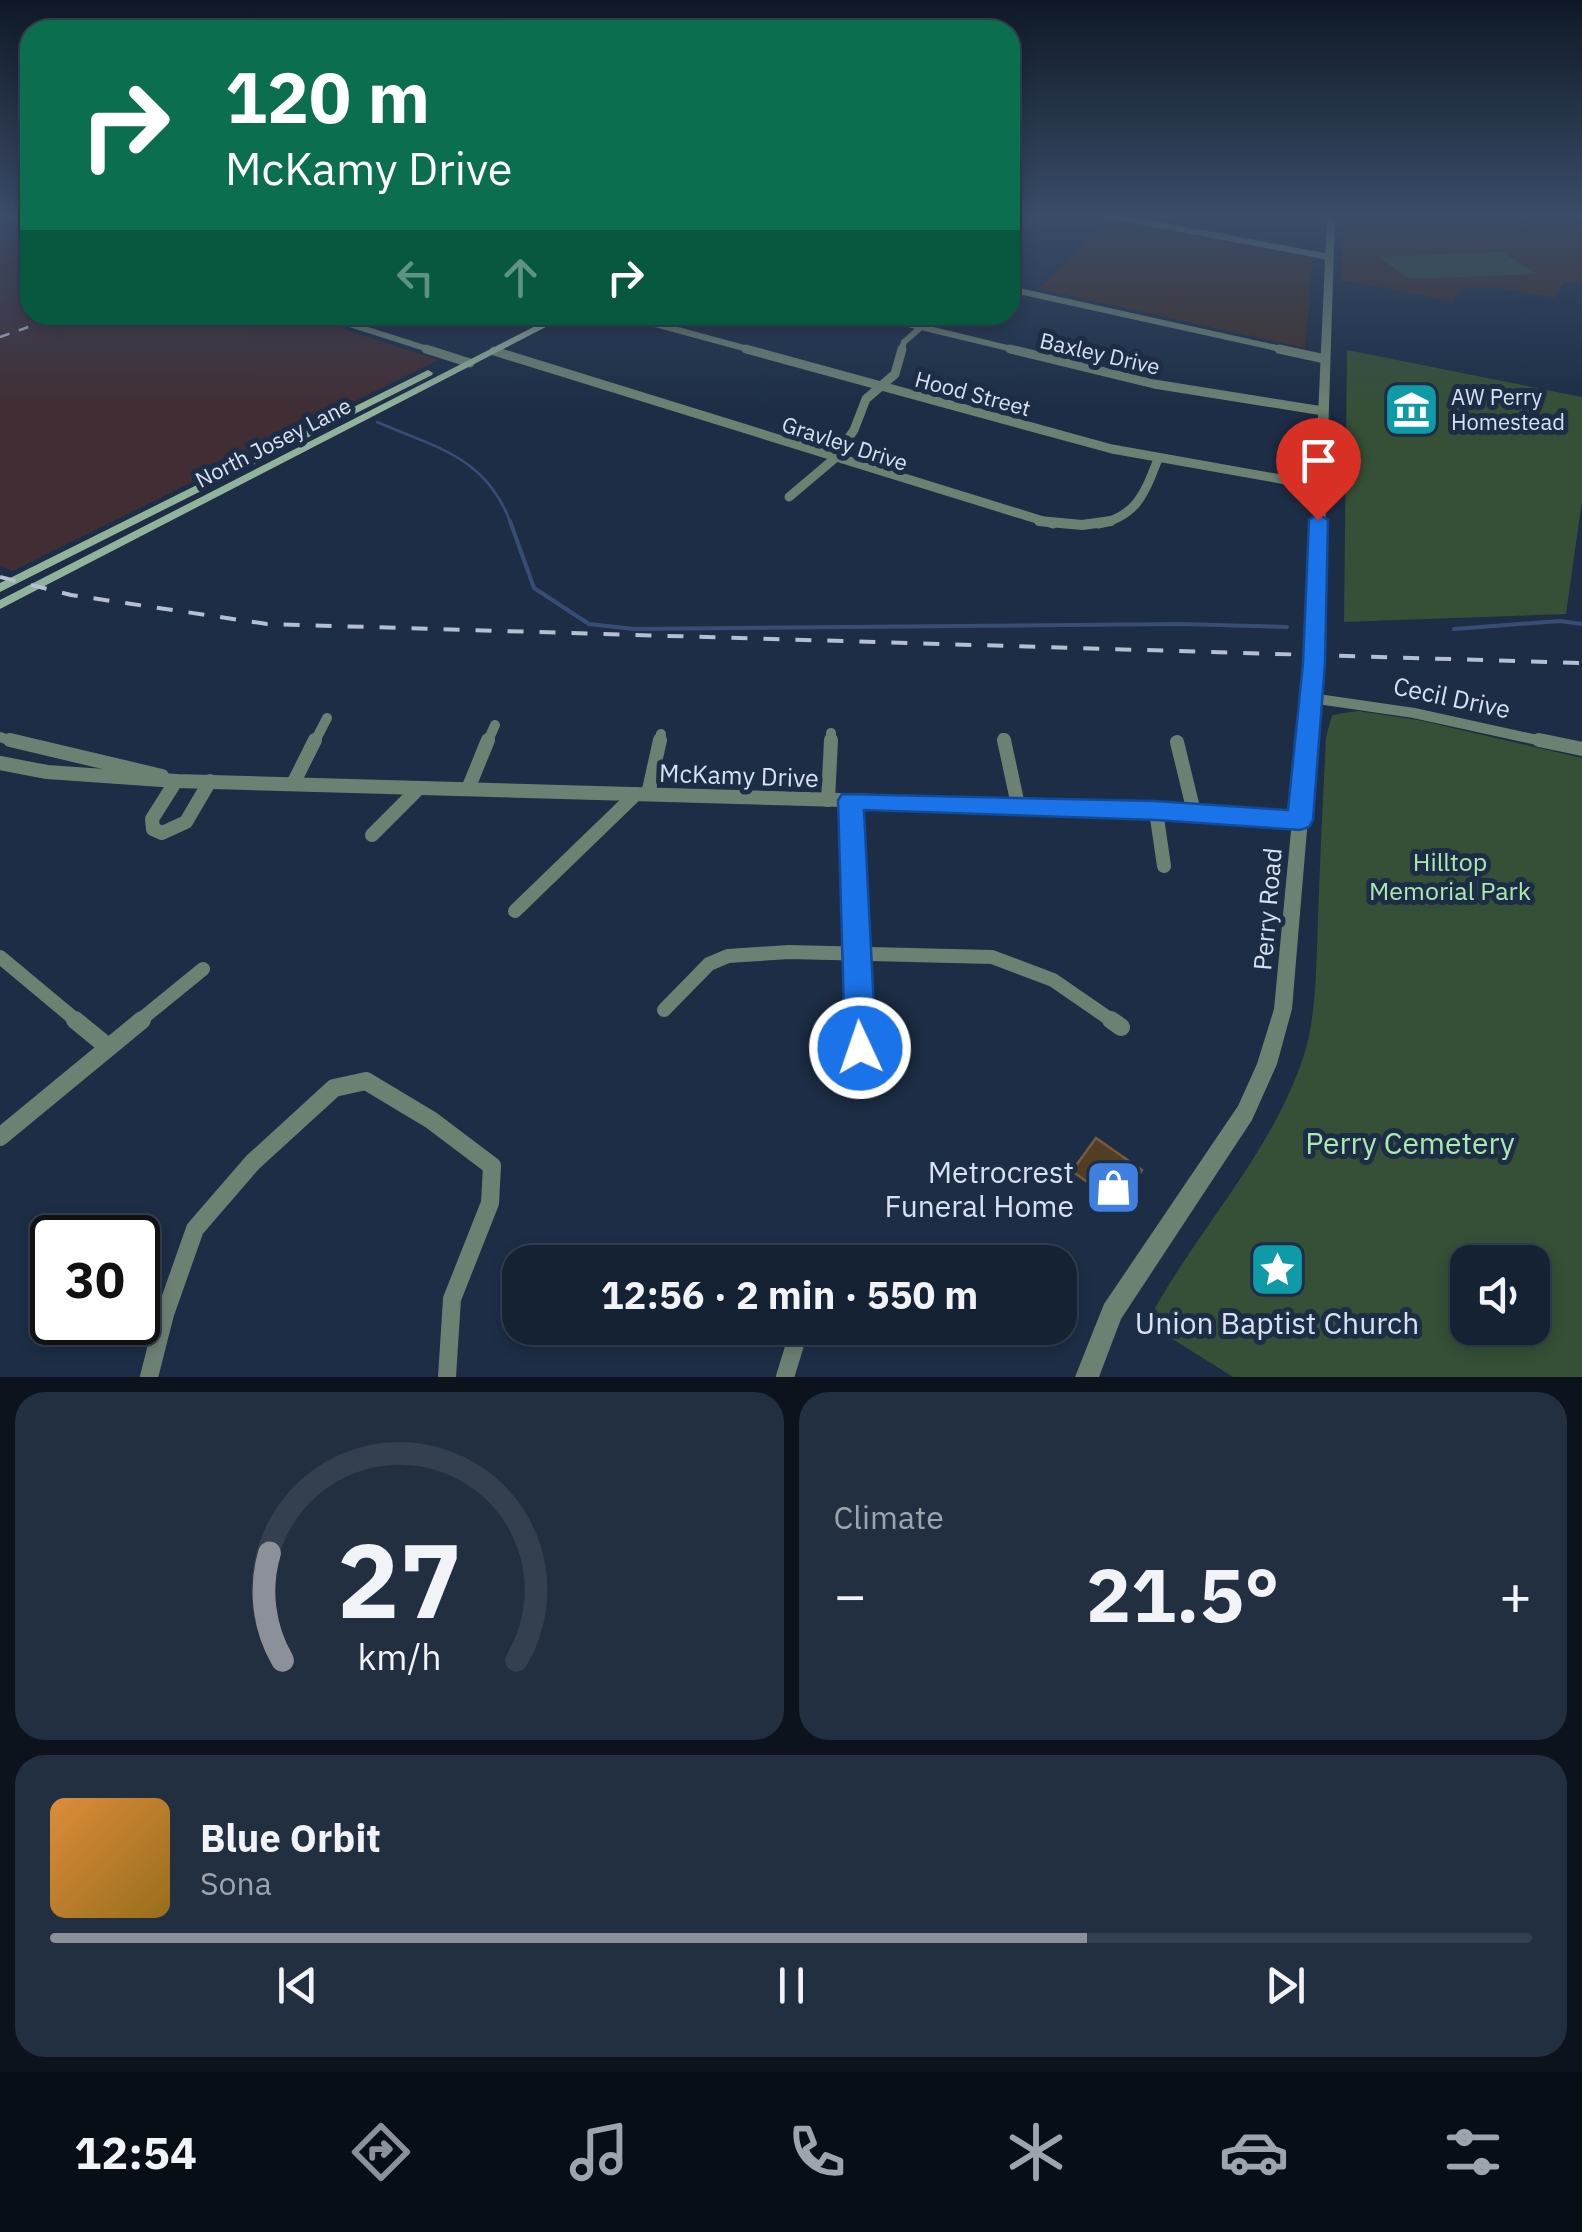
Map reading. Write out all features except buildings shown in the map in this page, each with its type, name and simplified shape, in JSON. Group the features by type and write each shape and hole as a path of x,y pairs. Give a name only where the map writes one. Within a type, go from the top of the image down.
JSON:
{"main road":[{"name":"North Josey Lane","path":"0,588 523,325"},
{"name":"North Josey Lane","path":"0,604 545,325"}],"street":[{"name":"Perry Road","path":"1086,1377 1112,1312 1246,1113 1268,1064 1283,1008 1311,698 1328,279"},
{"path":"1020,291 1325,359"},
{"path":"352,325 470,363"},
{"name":"Hood Street","path":"658,325 1158,458 1320,486"},
{"name":"Baxley Drive","path":"912,325 1154,384 1324,411"},
{"path":"789,497 834,459 854,430 860,408 900,364 904,342 922,325"},
{"name":"Gravley Drive","path":"494,351 1045,523 1109,521 1137,507 1158,458"},
{"name":"Cecil Drive","path":"1311,698 1361,701 1421,712 1582,749"},
{"path":"292,784 327,718"},
{"path":"468,789 495,725"},
{"path":"516,911 642,794 661,734"},
{"path":"828,800 831,734"},
{"name":"McKamy Drive","path":"0,737 63,755 137,767 176,781"},
{"path":"1004,738 1018,805"},
{"path":"1177,742 1194,812"},
{"name":"McKamy Drive","path":"0,764 46,772 176,781 1018,805 1300,820"},
{"path":"176,781 152,819 153,829 162,833 186,822 210,781"},
{"path":"372,835 419,788"},
{"path":"850,800 860,1048"},
{"path":"1156,810 1164,866"},
{"path":"664,1010 709,964 728,956 788,952 992,957 1053,980 1120,1027"},
{"path":"0,956 108,1048"},
{"path":"0,1137 203,969"},
{"path":"149,1377 164,1314 195,1229 253,1162 334,1088 366,1081 431,1120 492,1166 495,1189 489,1214 463,1264 452,1300 447,1377"},
{"path":"785,1377 794,1345"}],"shaded area":[{"path":"0,279 20,279 20,325 331,325 438,360 13,571 0,566"},
{"path":"1048,279 1311,279 1305,348 1039,289"},
{"path":"1582,279 1582,284 1564,281 1554,298 1500,288 1462,288 1452,301 1341,280"}],"green space":[{"path":"1347,350 1582,397 1582,501 1566,614 1344,622"},
{"name":"Perry Cemetery","path":"1358,711 1418,720 1582,758 1582,1377 1233,1377 1147,1323 1272,1127 1304,1055 1315,988 1326,737 1332,715"}],"waterway":[{"path":"377,422 439,448 474,469 501,501 511,524"},
{"path":"510,521 534,588 589,624 634,629 1181,624 1287,627"},
{"path":"1454,629 1560,621 1582,624"}],"railway":[{"path":"0,337 34,325"},
{"path":"0,577 71,595 267,624 1582,663"}],"place":[{"name":"AW Perry Homestead","path":"1412,409"},
{"name":"Metrocrest Funeral Home","path":"1113,1188"},
{"name":"Union Baptist Church","path":"1277,1270"}],"route":[{"path":"860,1048 850,800 1156,810 1300,820 1314,663 1318,520"}],"park label":[{"name":"Hilltop Memorial Park","path":"1450,876"}]}
